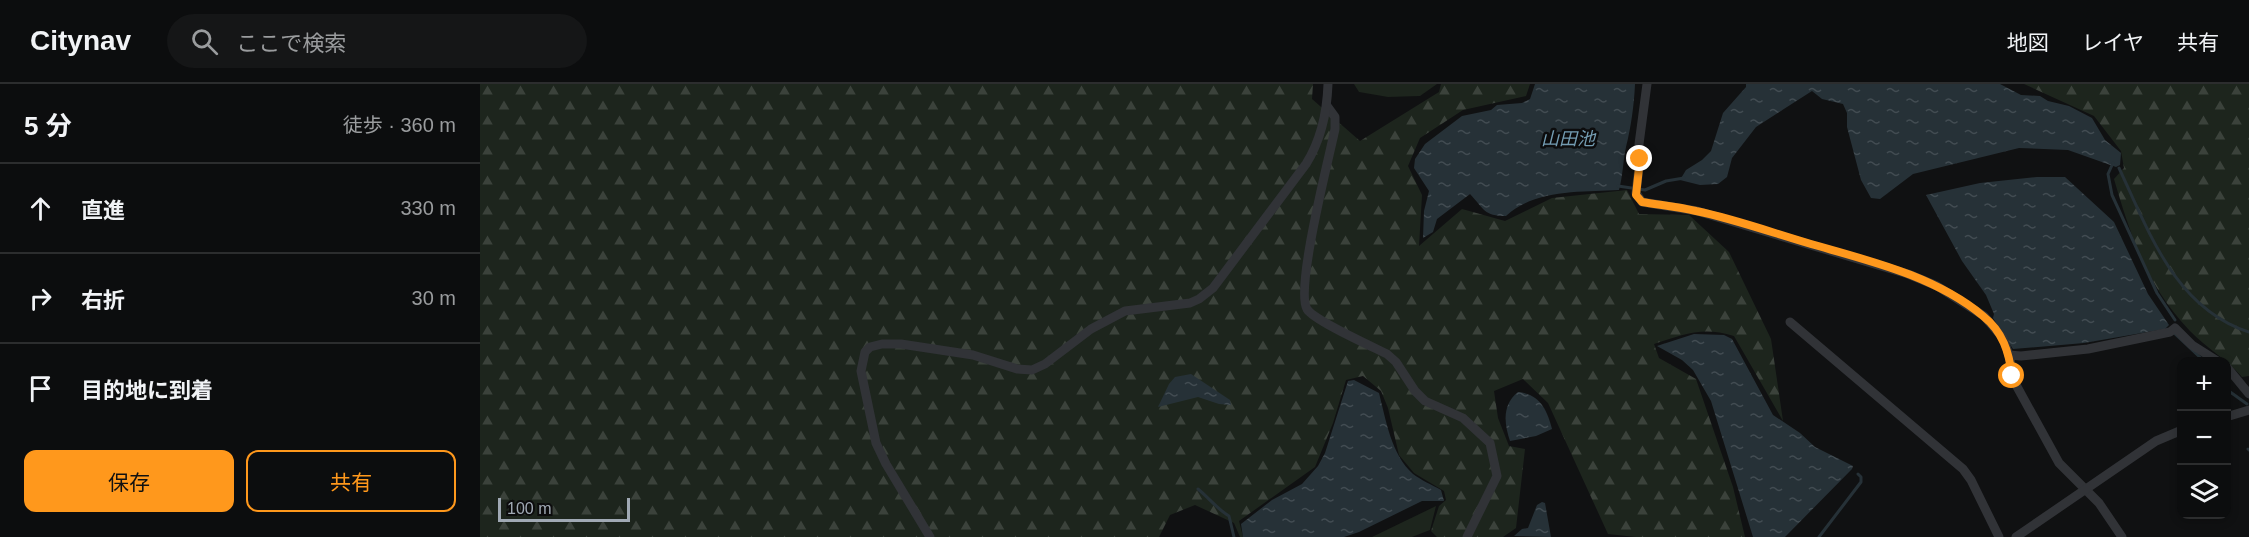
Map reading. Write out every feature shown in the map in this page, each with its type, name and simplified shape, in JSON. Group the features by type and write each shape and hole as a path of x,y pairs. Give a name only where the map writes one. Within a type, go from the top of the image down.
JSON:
{"street":[{"path":"930,537 876,443 861,371 865,352 870,347 882,344 901,344 973,355 1017,369 1032,369 1045,364 1091,329 1125,311 1190,303 1199,299 1213,288 1312,154 1327,106 1328,84"},
{"path":"1647,84 1638,144 1640,159 1637,190 1642,202 1697,211 1842,253 1937,286 1984,316 2003,338 2015,383 2059,463 2087,490 2122,537"},
{"path":"1327,106 1335,117 1335,129 1308,262 1306,307 1310,313 1387,354 1396,362 1414,392 1425,401 1463,418 1490,443 1497,476 1467,537"},
{"path":"1790,322 1963,469 1971,480 1999,537"},
{"path":"2009,355 2021,356 2088,349 2172,331 2175,328 2192,345 2211,357"},
{"path":"2231,372 2249,394"},
{"path":"2231,415 2249,410"},
{"path":"2016,537 2156,441 2177,432"}],"green space":[{"path":"480,84 1313,84 1312,99 1360,141 1439,92 1441,84 1530,84 1526,96 1463,110 1420,138 1408,166 1422,195 1419,246 1462,209 1505,221 1552,198 1627,190 1639,214 1689,215 1729,252 1771,339 1783,421 1734,336 1713,332 1694,332 1654,344 1659,358 1696,379 1733,487 1745,537 1636,537 1608,534 1548,403 1523,379 1494,391 1498,418 1509,446 1525,449 1516,528 1503,537 1437,537 1431,531 1439,506 1446,500 1444,491 1414,473 1399,455 1388,408 1381,391 1363,376 1346,380 1333,423 1315,467 1239,521 1243,537 1240,537 1234,523 1195,505 1170,515 1159,537 480,537"},
{"path":"1354,84 1437,84 1420,96 1388,97 1359,92"},
{"path":"2024,84 2249,84 2249,376 2242,377 2231,366 2231,357 2220,357 2203,343 2175,314 2162,296 2134,241 2114,179 2124,168 2121,151 2094,116"},
{"path":"1436,506 1430,530 1412,537 1372,537"}],"water":[{"name":"山田池","path":"1535,84 1635,84 1632,116 1619,190 1545,196 1518,207 1506,216 1489,213 1470,194 1437,219 1433,232 1423,238 1424,211 1429,191 1414,168 1415,159 1425,144 1462,116 1491,110 1497,105 1522,103 1530,99"},
{"path":"1746,84 2000,84 2021,95 2040,96 2048,101 2069,106 2092,118 2105,140 2121,153 2120,165 2116,167 2068,150 2019,148 1913,174 1880,199 1871,198 1861,180 1847,127 1847,113 1843,104 1822,99 1812,91 1756,127 1732,158 1727,177 1718,184 1700,185 1680,180 1686,170 1711,151 1723,113 1746,87"},
{"path":"2037,177 2065,177 2114,222 2148,294 2169,325 2165,329 2084,343 2013,349 1993,318 1994,314 1986,295 1962,261 1926,195 1980,183"},
{"path":"1694,334 1724,335 1732,339 1773,415 1800,433 1815,447 1853,466 1785,537 1753,537 1711,401 1693,370 1682,360 1657,346"},
{"path":"1191,374 1230,400 1231,405 1219,404 1198,397 1158,407 1175,377"},
{"path":"1354,380 1379,393 1390,436 1399,457 1413,474 1441,490 1444,501 1422,501 1344,537 1243,537 1241,524 1272,500 1302,484 1318,466 1325,453 1348,381"},
{"path":"1518,392 1532,396 1541,404 1548,415 1552,429 1536,436 1510,441 1506,428 1507,408"},
{"path":"1545,503 1551,537 1514,536 1522,529 1528,528 1537,505"}],"waterway":[{"path":"2113,163 2108,174 2112,195 2157,293 2175,320"},
{"path":"2119,168 2154,242 2183,286 2223,321 2249,332"},
{"path":"1618,186 1645,190 1666,181 1684,178"},
{"path":"2172,331 2200,357"},
{"path":"2231,393 2247,404"},
{"path":"1819,537 1861,482 1858,474"},
{"path":"1198,489 1229,516 1234,537"}],"route":[{"path":"1640,159 1636,195 1642,202 1697,211 1842,253 1908,274 1937,286 1984,316 1994,327 2003,338 2009,355 2012,376"}]}
